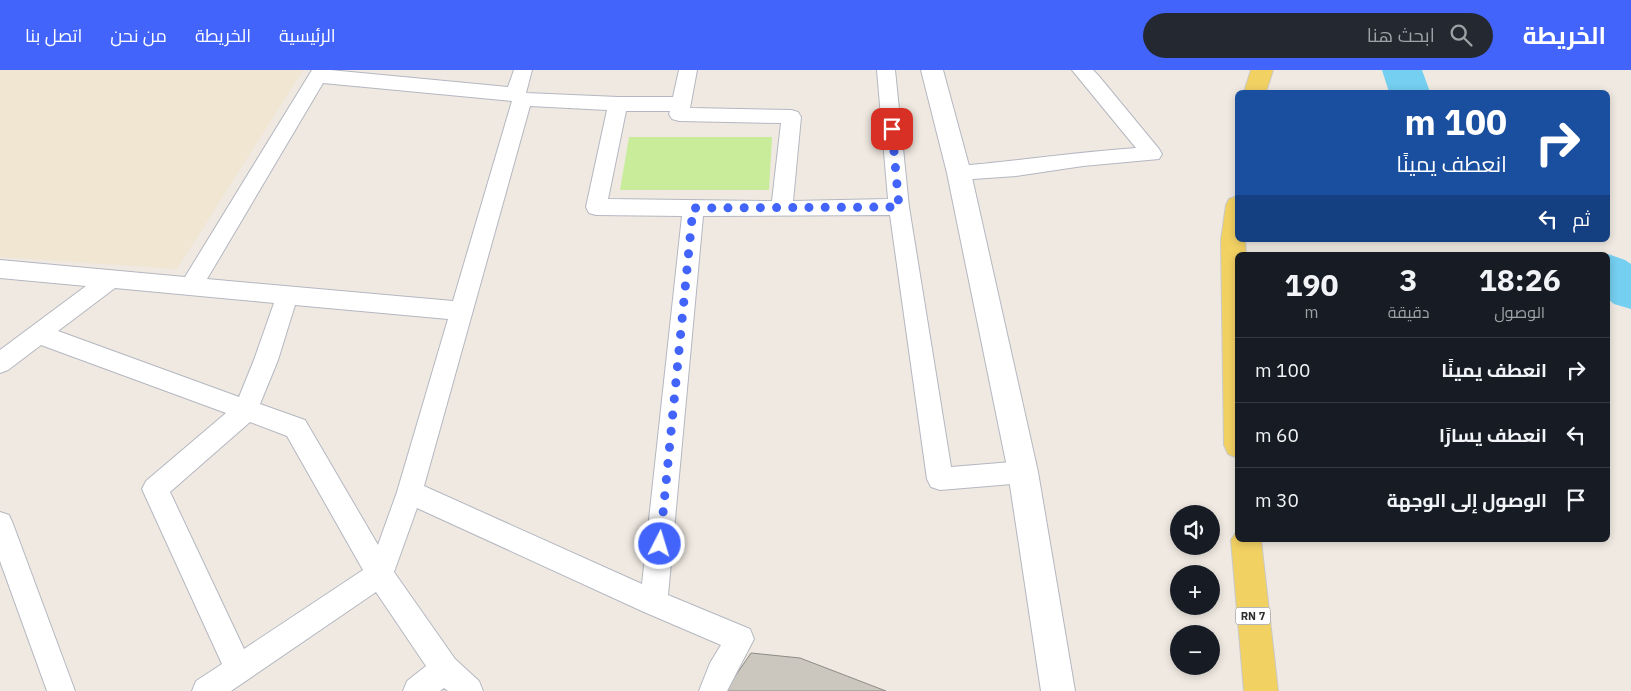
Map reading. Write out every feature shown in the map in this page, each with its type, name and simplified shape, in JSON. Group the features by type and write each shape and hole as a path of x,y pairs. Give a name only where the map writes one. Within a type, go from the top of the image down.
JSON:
{"main road":[{"path":"932,70 959,173 1023,472 1058,691"},
{"path":"1256,90 1262,70"},
{"path":"1235,226 1233,240 1235,322"},
{"name":"RN 7","path":"1246,542 1261,691"}],"street":[{"path":"206,691 380,574 410,492 519,97 523,70"},
{"path":"688,70 679,114 791,118 782,208"},
{"path":"886,70 899,207 940,479 1023,472"},
{"path":"959,173 1016,169 1083,159 1152,154 1092,79 1081,70"},
{"path":"191,286 319,73 519,97 618,104 681,104"},
{"path":"618,104 596,207 899,207"},
{"path":"654,603 693,208"},
{"path":"0,268 461,312"},
{"path":"0,363 111,279"},
{"path":"239,669 156,489 246,410 266,360 287,296"},
{"path":"39,334 296,428 380,574 445,669 468,691"},
{"path":"410,492 740,640 720,673 713,691"},
{"path":"0,524 61,691"},
{"path":"417,691 445,669"}],"shaded area":[{"path":"0,70 303,70 177,269 0,257"}],"green space":[{"path":"629,137 772,137 769,190 620,190"}],"building":[{"path":"751,653 800,658 886,691 725,691"}],"waterway":[{"path":"1402,70 1408,90"},
{"path":"1610,274 1631,290"}],"route":[{"path":"660,544 693,208 899,207 892,129"}]}
